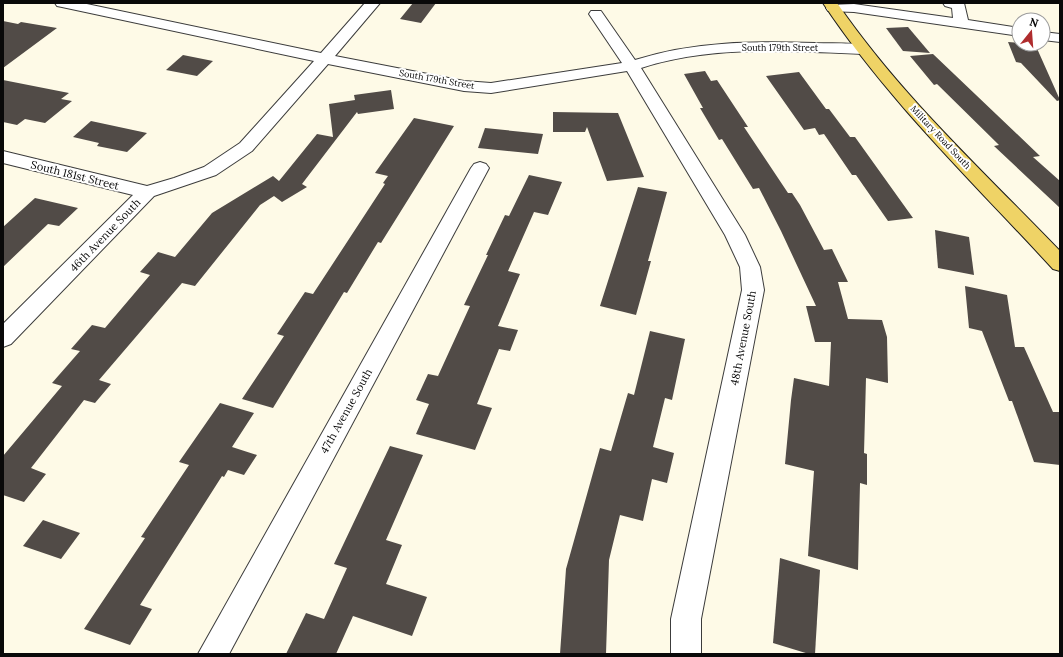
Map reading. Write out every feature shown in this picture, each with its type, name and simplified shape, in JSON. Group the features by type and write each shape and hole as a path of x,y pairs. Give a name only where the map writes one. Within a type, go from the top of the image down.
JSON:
{"main road":[{"name":"Military Road South","path":"832,5 862,49 930,126 1060,264"}],"street":[{"name":"South 179th Street","path":"62,3 464,86 491,88 632,66 660,57 731,47 764,46 862,49"},
{"name":"46th Avenue South","path":"3,338 147,192 181,182 210,171 231,158 246,146 373,3"},
{"path":"960,4 961,24"},
{"path":"832,5 854,8 883,8 961,24 1011,31"},
{"name":"48th Avenue South","path":"596,14 632,66 735,236 750,267 754,290 686,619 686,654"},
{"name":"South 181st Street","path":"3,157 147,192"},
{"name":"47th Avenue South","path":"213,654 480,168"}],"building":[{"path":"413,3 436,3 421,23 400,19"},
{"path":"3,21 18,24 21,22 57,28 3,68"},
{"path":"908,27 930,53 903,51 886,28"},
{"path":"1008,42 1011,42 1011,50"},
{"path":"1012,52 1039,52 1060,100 1057,101 1021,63 1016,62"},
{"path":"933,54 1040,156 1033,157 1060,181 1060,208 994,146 999,145 937,84 934,85 910,56"},
{"path":"183,55 213,61 197,76 166,70"},
{"path":"705,71 711,81 717,80 748,127 744,127 788,193 792,193 800,205 824,250 832,249 848,282 838,282 848,319 882,320 887,337 888,383 866,378 864,453 867,454 867,485 860,483 858,570 808,556 814,471 785,464 791,400 794,378 829,386 831,342 815,342 806,306 816,306 781,231 759,188 753,189 722,139 719,140 700,108 703,108 684,74"},
{"path":"799,72 826,109 829,109 850,137 855,137 913,218 888,221 856,175 852,175 824,134 819,135 815,128 804,130 766,76"},
{"path":"3,80 69,93 61,99 72,101 45,123 25,119 17,125 3,122"},
{"path":"391,90 394,109 358,114 357,112 302,184 307,187 282,202 274,196 260,205 195,286 182,283 99,380 111,384 95,403 84,400 31,468 46,474 24,502 3,495 3,456 62,386 52,383 80,351 71,349 92,325 105,328 150,275 140,272 158,252 175,257 212,213 273,176 279,181 317,134 333,137 329,104 355,100 354,95"},
{"path":"553,112 618,113 644,177 607,181 587,127 585,132 553,132"},
{"path":"414,118 454,126 381,243 378,242 347,293 344,292 273,408 242,399 284,336 277,334 305,292 313,294 385,184 383,183 388,176 375,173"},
{"path":"91,121 147,133 127,152 97,146 99,143 73,137"},
{"path":"485,128 543,134 538,154 478,148"},
{"path":"529,175 562,182 548,215 534,212 508,271 520,274 498,326 518,330 510,351 499,349 477,404 492,408 475,450 416,434 429,404 416,400 428,374 438,376 470,306 464,305 488,255 486,255 505,215 509,216"},
{"path":"638,187 667,192 648,261 651,261 636,315 600,306"},
{"path":"35,198 78,208 59,226 48,224 3,267 3,227"},
{"path":"935,230 969,237 974,275 938,268"},
{"path":"965,286 1007,295 1015,347 1024,347 1053,412 1060,412 1060,465 1034,462 1012,401 1009,401 982,331 969,328"},
{"path":"650,331 685,339 672,400 665,398 653,447 674,453 667,483 652,479 643,521 620,515 609,560 606,654 560,654 566,569 600,448 611,451 628,393 634,395"},
{"path":"220,403 254,413 232,447 257,455 244,475 228,470 224,477 222,476 140,605 152,609 130,645 84,629 145,538 141,537 189,465 179,462"},
{"path":"390,446 423,455 386,540 402,545 386,584 427,597 412,636 353,616 336,654 286,654 306,613 324,619 347,568 334,564"},
{"path":"43,520 80,533 61,559 23,546"},
{"path":"780,558 820,570 815,654 809,654 773,643"}]}
